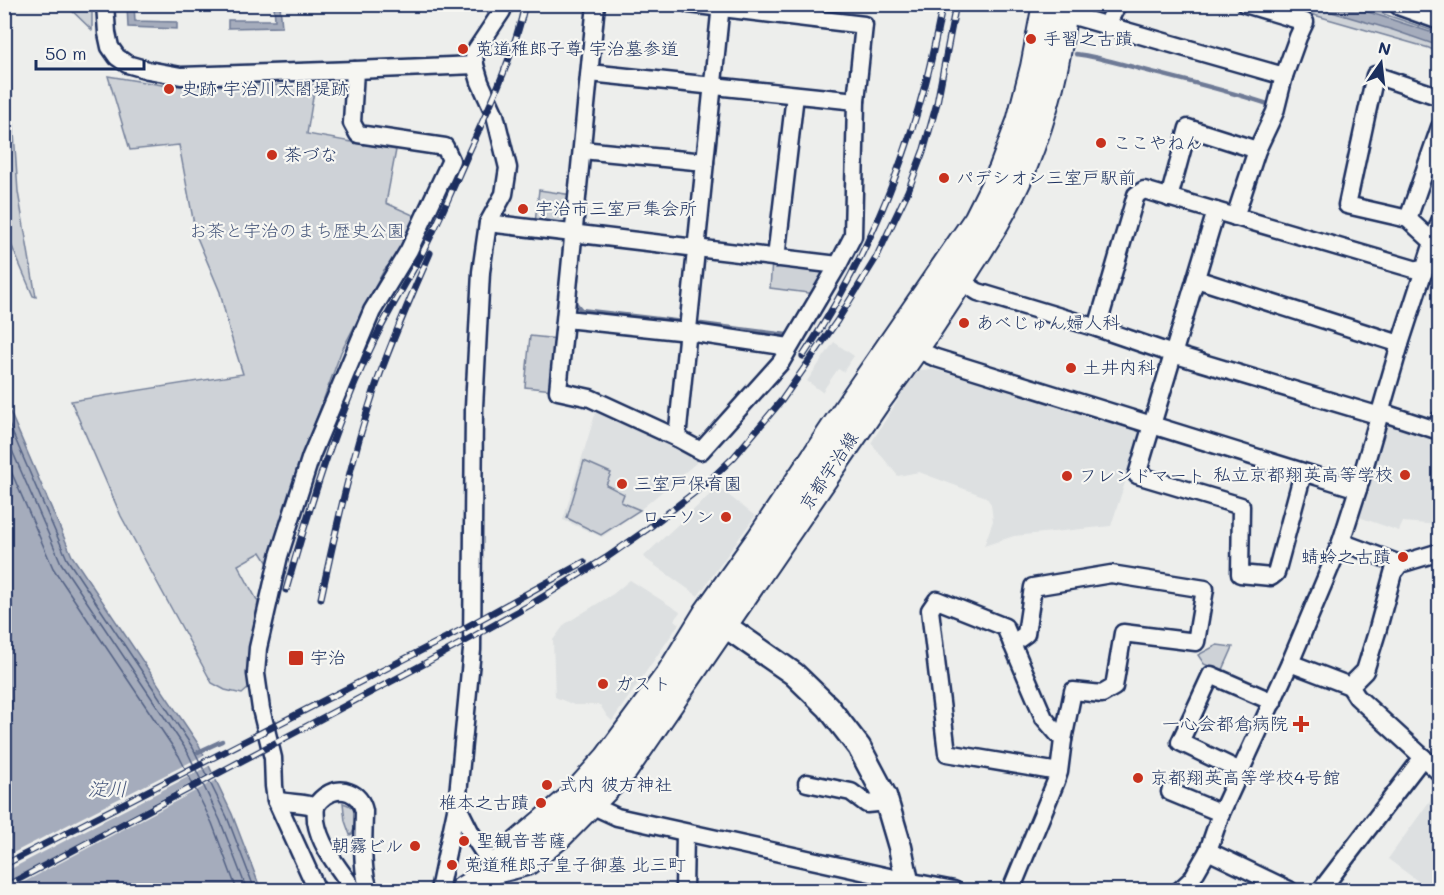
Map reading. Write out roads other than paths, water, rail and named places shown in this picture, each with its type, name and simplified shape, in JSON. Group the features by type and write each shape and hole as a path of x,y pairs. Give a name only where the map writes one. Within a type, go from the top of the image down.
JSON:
{"main road":[{"name":"京都宇治線","path":"907,342 960,281 994,227 1023,169 1046,104 1057,54 1058,7"},
{"name":"京都宇治線","path":"495,870 527,862 560,836 625,770 716,619 907,342 977,220 1002,170 1058,7"},
{"name":"京都宇治線","path":"463,891 495,870 512,849 573,797 608,758 669,675 716,619"}],"street":[{"path":"105,4 110,47 117,57 127,64 181,76 475,65"},
{"path":"439,891 457,805 472,650 474,406 481,272 488,223 504,194 508,168 495,115 480,82 474,53 502,11 502,4"},
{"path":"596,4 558,392 590,398 701,451 781,362 853,236 856,101 864,25 721,6 689,4"},
{"path":"1106,26 1118,4"},
{"path":"1235,217 1257,150 1275,112 1284,76 1305,22 1245,4"},
{"path":"1401,4 1440,18"},
{"path":"677,438 721,6"},
{"path":"1058,7 1106,26 1284,76"},
{"path":"316,891 276,800 273,758 261,709 256,675 258,648 279,556 311,456 372,311 409,250 451,160 445,147 358,134 352,123 355,70"},
{"path":"590,73 856,101"},
{"path":"1180,891 1192,879 1208,851 1221,813 1273,702 1341,542 1400,344 1437,233 1408,219 1347,206 1376,75 1440,97"},
{"path":"776,258 795,95"},
{"path":"1169,198 1188,128 1257,150"},
{"path":"1408,219 1440,128"},
{"path":"582,150 705,162"},
{"path":"1097,328 1136,195 1144,190 1424,272"},
{"path":"1216,211 1137,475 1241,506 1240,574 1271,577 1276,573 1303,472"},
{"path":"488,223 838,265"},
{"path":"1196,279 1400,344"},
{"path":"960,281 978,292 1173,354 1380,414 1436,430 1440,419"},
{"path":"566,319 688,332 789,347"},
{"path":"907,342 936,358 1358,489"},
{"path":"1341,542 1400,564"},
{"path":"1350,686 1365,671 1393,573 1400,564 1440,552"},
{"path":"1011,891 1059,772 1073,691 1102,694 1114,687 1123,633 1196,642 1205,589 1111,574 1033,587 1026,634 1012,644"},
{"path":"1059,772 947,753 930,610 937,600 1005,627 1044,718 1063,740"},
{"path":"716,619 794,674 828,707 859,747 885,796 900,847 907,882"},
{"path":"1290,663 1350,686 1358,698 1440,773"},
{"path":"1240,771 1180,742 1211,675 1273,702"},
{"path":"1321,891 1423,757"},
{"path":"807,783 850,792 867,804 887,802"},
{"path":"354,891 323,842 316,823 316,807 323,797 337,791 351,792 363,804 365,873 370,891"},
{"path":"1170,792 1221,813"},
{"path":"276,800 316,807"},
{"path":"457,805 471,833 495,870"},
{"path":"591,805 617,817 936,889 954,891"},
{"path":"450,838 462,831 471,833"},
{"path":"684,891 685,833"},
{"path":"1208,851 1289,891"}],"water":[{"path":"127,5 134,5 135,21 177,22 177,29 128,27"},
{"path":"274,5 280,5 282,27 228,28 228,20 275,20"},
{"path":"1308,5 1347,5 1439,35 1439,46 1393,30"},
{"name":"淀川","path":"4,398 72,556 199,745 232,814 261,890 5,890"}],"waterway":[{"path":"1076,54 1192,82 1271,105"},
{"path":"576,304 581,310 683,322"},
{"path":"701,324 787,335"},
{"path":"198,752 222,741"}],"railway":[{"path":"286,590 314,495 360,371 427,243 488,111 515,41 525,4"},
{"path":"803,356 842,293 859,260 903,156 925,85 943,4"},
{"path":"4,887 422,665 530,605 606,558 708,482 734,457 782,400 837,321 876,258 908,191 924,149 937,103 956,4"},
{"path":"321,598 344,495 365,419 393,340 430,253"},
{"path":"4,865 463,629 584,562"}],"place":[{"name":"手習之古蹟","path":"1031,39"},
{"name":"莵道稚郎子尊 宇治墓参道","path":"463,49"},
{"name":"史跡 宇治川太閤堤跡","path":"169,89"},
{"name":"ここやねん","path":"1101,143"},
{"name":"茶づな","path":"272,155"},
{"name":"パデシオン三室戸駅前","path":"944,178"},
{"name":"宇治市三室戸集会所","path":"523,209"},
{"name":"あべじゅん婦人科","path":"964,323"},
{"name":"土井内科","path":"1071,368"},
{"name":"私立京都翔英高等学校","path":"1405,475"},
{"name":"フレンドマート","path":"1067,476"},
{"name":"三室戸保育園","path":"622,484"},
{"name":"ローソン","path":"726,517"},
{"name":"蜻蛉之古蹟","path":"1403,557"},
{"name":"宇治","path":"296,658"},
{"name":"ガスト","path":"603,684"},
{"name":"一心会都倉病院","path":"1301,724"},
{"name":"京都翔英高等学校4号館","path":"1138,778"},
{"name":"式内 彼方神社","path":"547,785"},
{"name":"椎本之古蹟","path":"541,803"},
{"name":"聖観音菩薩","path":"464,841"},
{"name":"朝霧ビル","path":"415,846"},
{"name":"莵道稚郎子皇子御墓 北三町","path":"452,865"}],"park label":[{"name":"お茶と宇治のまち歴史公園","path":"297,231"}]}
